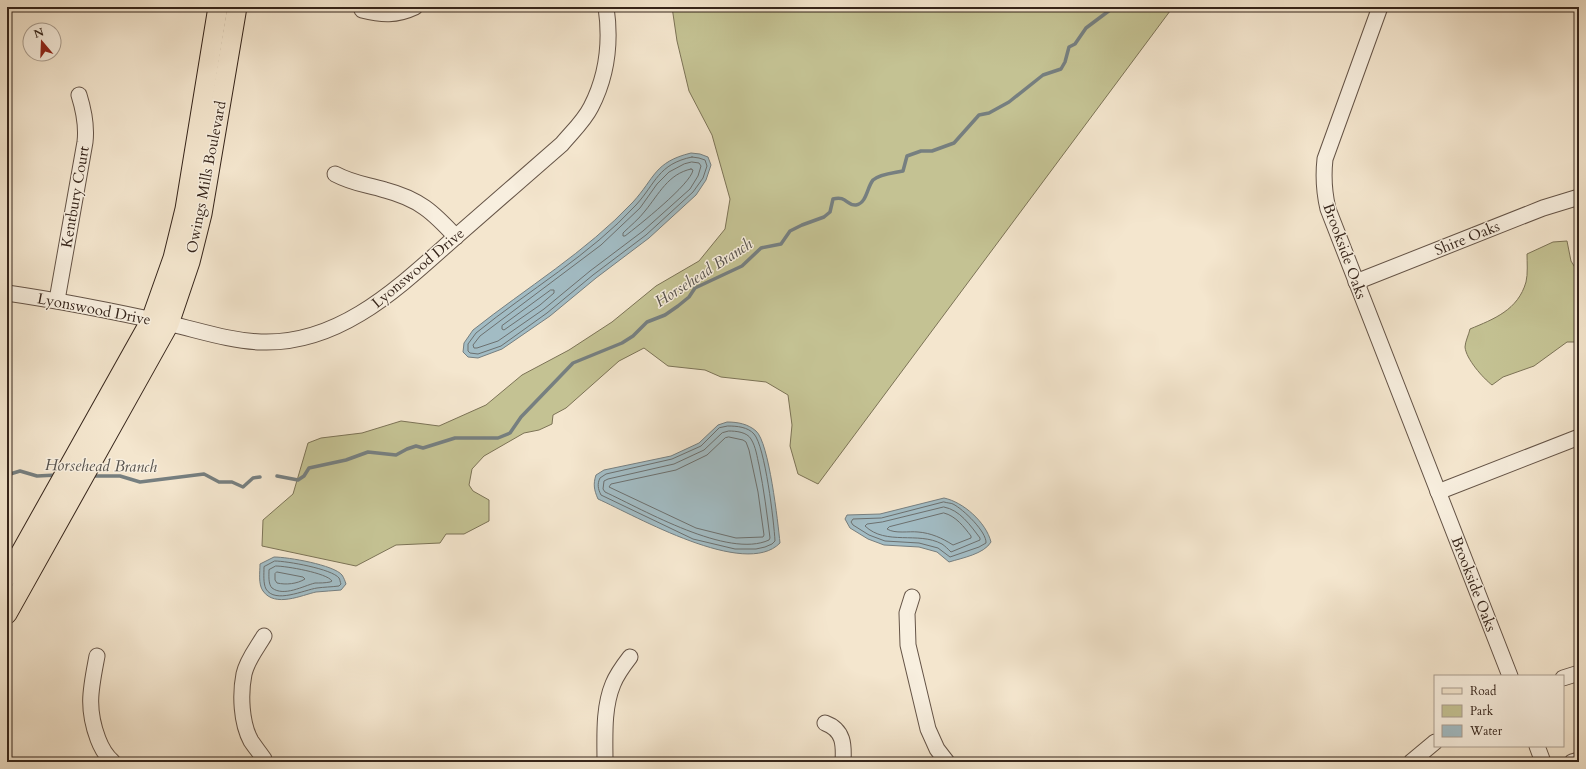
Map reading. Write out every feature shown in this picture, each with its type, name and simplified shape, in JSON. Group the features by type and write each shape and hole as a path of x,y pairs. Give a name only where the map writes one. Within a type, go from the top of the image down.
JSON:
{"main road":[{"name":"Owings Mills Boulevard","path":"7,577 79,449 160,322 185,209 218,7"},
{"name":"Owings Mills Boulevard","path":"7,614 99,449 190,262 202,214 237,7"}],"street":[{"path":"362,10 378,15 392,14 415,7"},
{"name":"Lyonswood Drive","path":"7,293 57,300 229,338 260,342 278,341 310,335 345,322 386,298 562,144 578,126 591,108 605,67 608,46 606,7"},
{"name":"Brookside Oaks","path":"1380,7 1325,159 1323,175 1324,192 1328,209 1356,282 1510,675"},
{"name":"Kentbury Court","path":"57,300 87,127 84,110 79,95"},
{"path":"335,174 349,181 385,190 417,202 438,217 456,237"},
{"name":"Shire Oaks","path":"1356,282 1543,208 1579,197"},
{"path":"1438,492 1579,436"},
{"path":"912,597 907,613 908,645 928,729 937,749 947,762"},
{"path":"263,761 245,726 242,689 244,674 250,660 264,636"},
{"path":"97,656 90,704 93,725 108,761"},
{"path":"605,762 605,722 609,698 613,684 620,670 630,657"},
{"path":"1564,678 1579,673"},
{"path":"826,723 833,726 843,741 843,762"},
{"path":"1411,762 1434,743"},
{"path":"1537,747 1543,762"},
{"path":"1572,762 1579,760"}],"green space":[{"path":"672,7 1173,7 818,484 798,474 790,446 792,425 788,395 766,382 721,377 705,370 668,366 644,348 619,361 566,408 553,415 552,424 539,430 524,433 484,456 472,469 469,485 473,491 489,500 489,521 464,534 446,534 440,543 396,545 356,566 262,546 263,520 293,494 308,443 321,438 362,433 401,421 439,426 486,405 522,375 569,350 612,322 656,286 699,261 725,229 730,199 712,135 689,91 677,41"},
{"path":"1567,241 1571,261 1579,274 1579,342 1567,342 1534,366 1503,377 1492,385 1476,368 1466,352 1465,345 1470,329 1496,317 1511,307 1517,300 1526,282 1527,254 1553,242"}],"water":[{"path":"691,153 708,157 711,165 706,180 696,195 649,238 596,278 550,316 502,349 478,358 468,357 463,352 464,343 473,330 596,237 633,202 662,166 669,161"},
{"path":"727,422 746,425 756,431 761,438 769,466 780,543 764,552 742,554 717,549 690,541 663,530 598,499 594,487 594,481 596,475 604,470 671,456 699,443 718,425"},
{"path":"944,498 966,508 979,520 991,542 988,546 978,553 949,562 937,552 919,547 884,545 868,539 850,528 845,519 847,515 880,514"},
{"path":"274,557 300,560 330,568 342,575 346,584 341,590 316,592 289,599 274,599 268,596 261,588 260,564"}],"waterway":[{"name":"Horsehead Branch","path":"277,476 298,480 304,476 309,468 346,460 368,452 396,455 416,446 423,448 455,438 498,438 510,433 521,417 573,363 622,343 633,336 647,322 665,315 678,306 689,297 695,288 742,266 761,248 781,244 790,231 824,217 830,212 833,199 841,198 853,205 860,204 865,198 873,180 883,175 903,171 907,156 921,151 932,151 954,143 979,115 989,113 1009,102 1043,75 1061,69 1065,62 1069,47 1075,44 1086,28 1114,7"},
{"name":"Horsehead Branch","path":"7,475 20,471 37,476 57,475"},
{"name":"Horsehead Branch","path":"91,476 120,476 140,482 204,474 219,482 232,482 243,487 253,478 260,477"}]}
